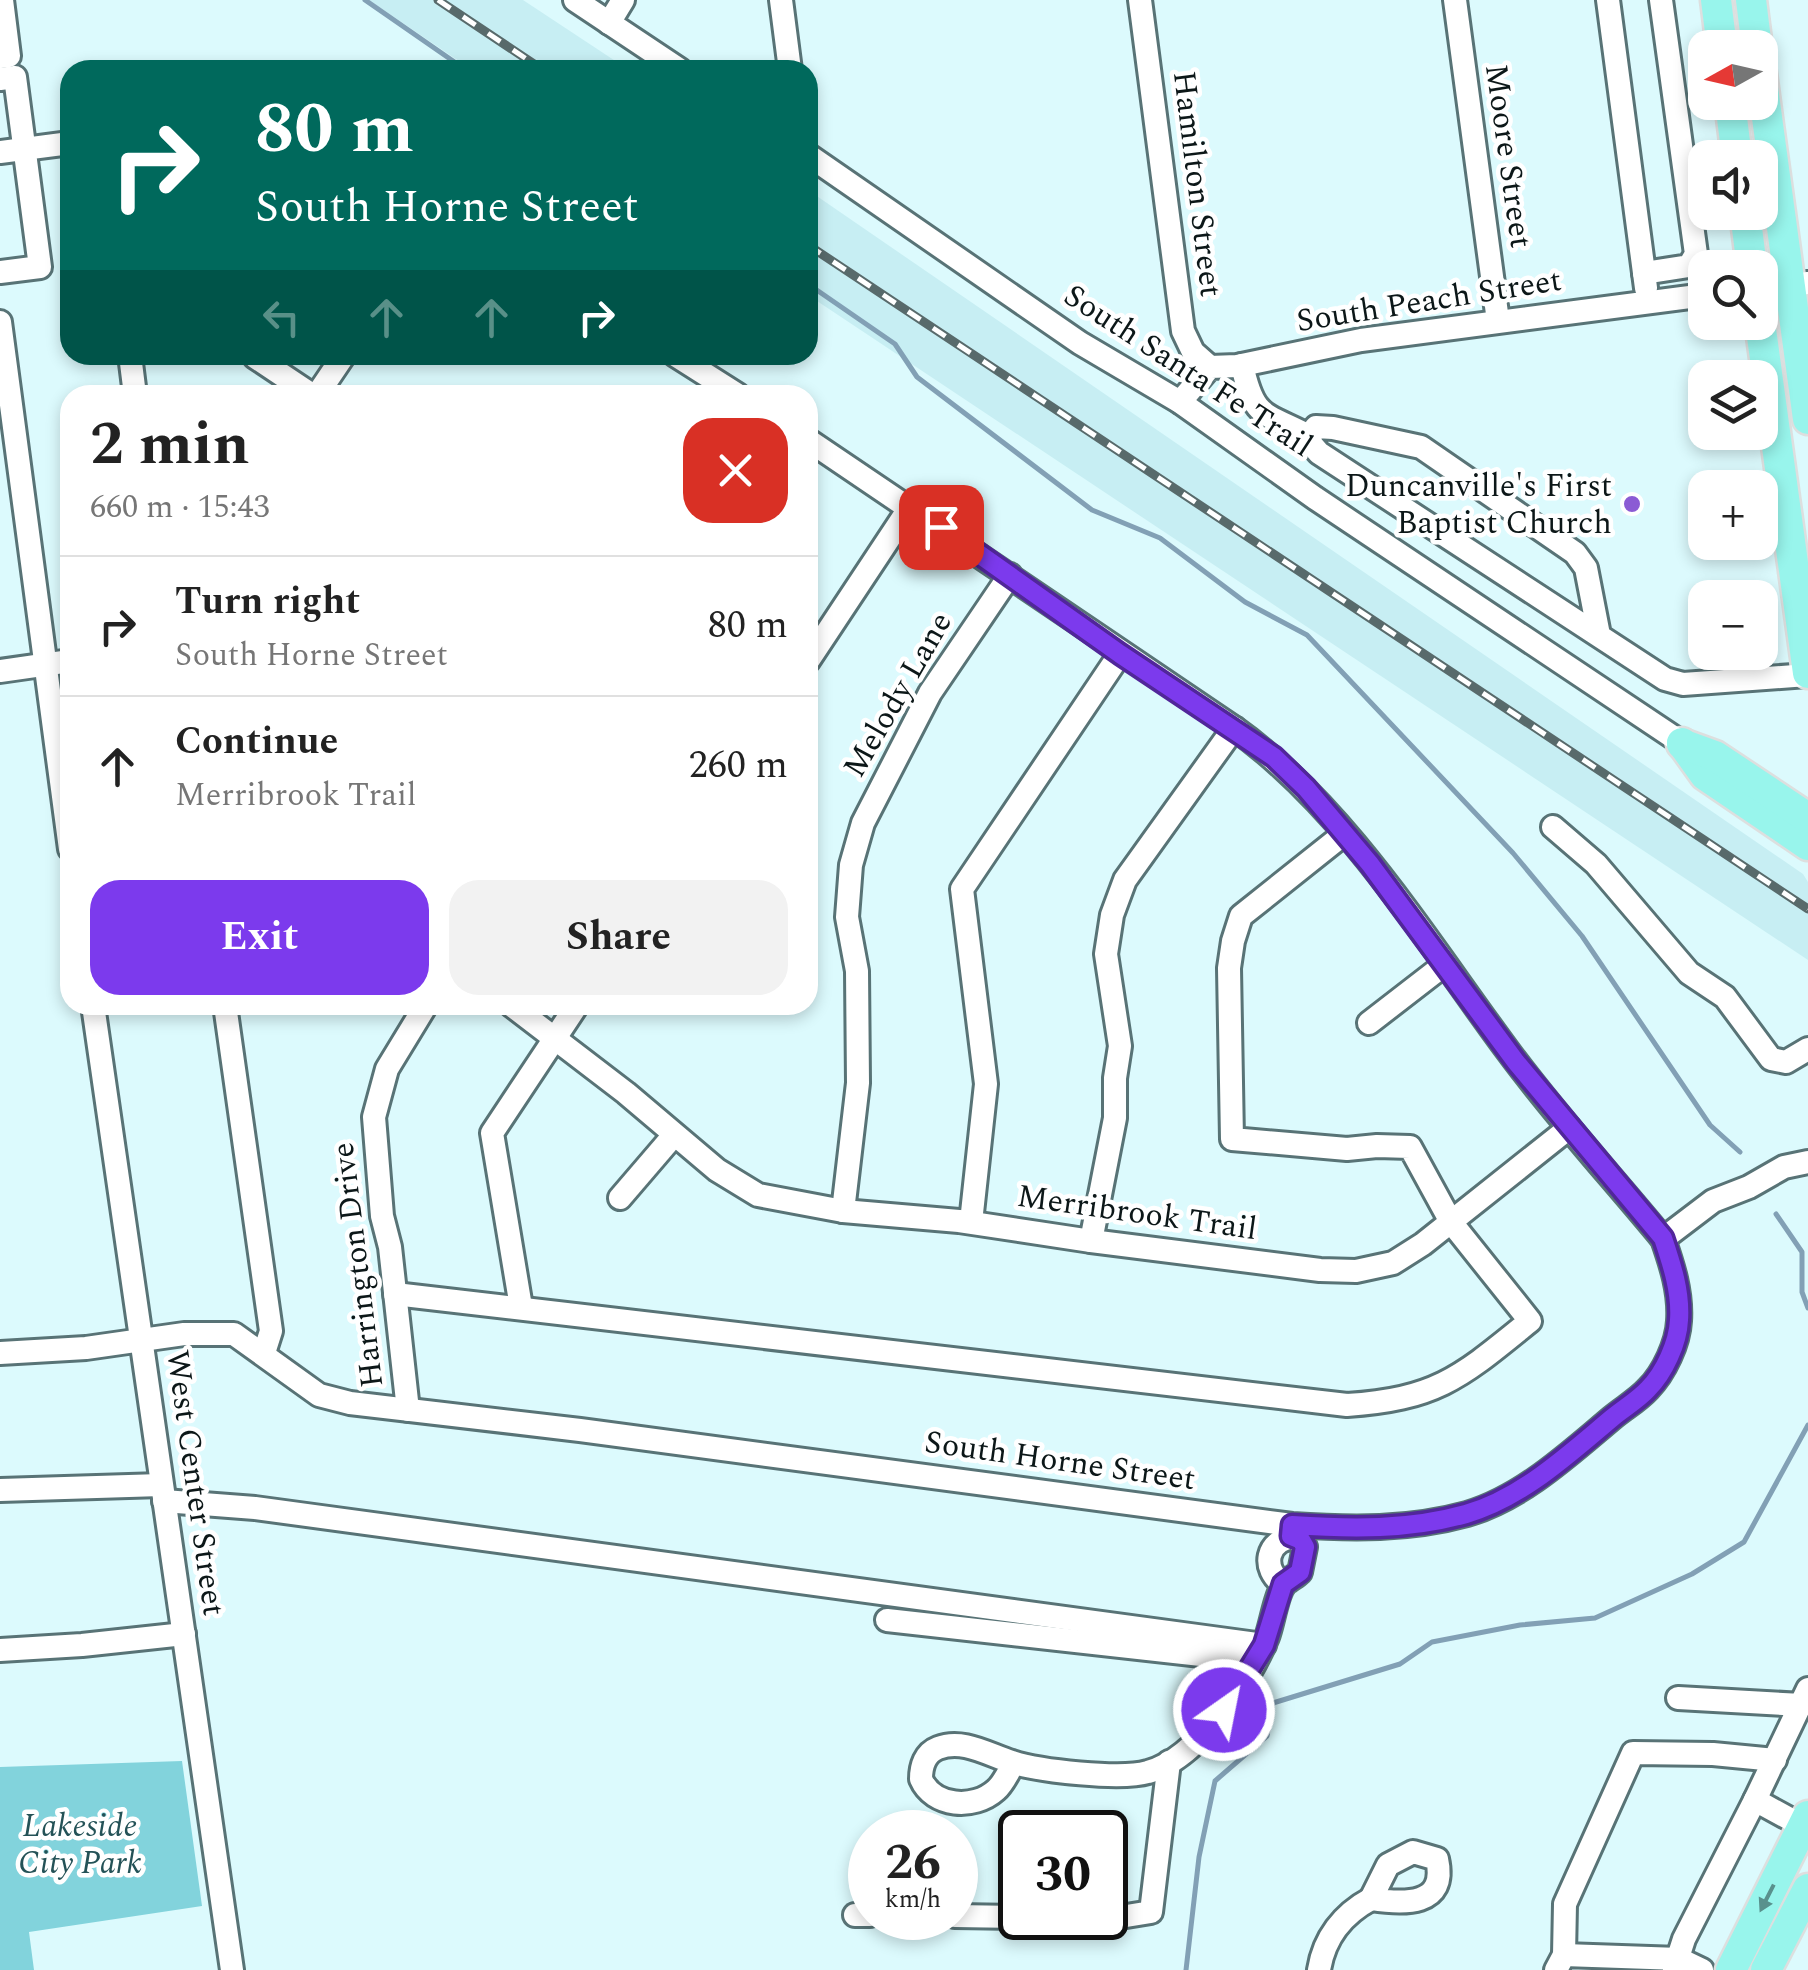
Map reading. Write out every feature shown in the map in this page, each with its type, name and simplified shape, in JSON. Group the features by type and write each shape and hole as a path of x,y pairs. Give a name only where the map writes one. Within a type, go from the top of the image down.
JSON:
{"main road":[{"path":"1716,0 1720,30"},
{"path":"1751,0 1755,30"},
{"path":"1766,120 1786,286 1808,418"},
{"path":"1762,340 1808,674"},
{"name":"South Santa Fe Trail","path":"1682,744 1716,756 1808,818"},
{"name":"South Santa Fe Trail","path":"1682,744 1706,775 1808,845"},
{"path":"1730,1970 1806,1823"},
{"path":"1766,1970 1808,1889"}],"street":[{"path":"0,57 10,56 2,0"},
{"path":"575,0 617,10 670,60"},
{"path":"773,0 781,1 789,60"},
{"name":"Hamilton Street","path":"1140,0 1183,330 1193,352 1210,367"},
{"name":"Moore Street","path":"1455,0 1498,321"},
{"path":"1608,0 1648,302"},
{"path":"1644,273 1689,266 1696,254 1661,0"},
{"path":"0,80 15,77 40,267 0,272"},
{"path":"0,152 60,143"},
{"name":"South Santa Fe Trail","path":"818,162 1080,343 1180,402 1315,498 1682,744"},
{"name":"South Peach Street","path":"1210,367 1242,365 1362,340 1688,298"},
{"path":"0,322 60,778"},
{"path":"267,365 298,385"},
{"path":"691,365 722,385"},
{"path":"1242,365 1249,399 1257,409 1309,436 1319,453 1665,679 1683,684 1808,674"},
{"path":"1180,402 1210,367"},
{"path":"1309,436 1316,427 1333,428 1421,447 1575,552 1586,568 1599,635"},
{"path":"818,447 1274,757 1344,834 1569,1128"},
{"path":"818,645 910,507"},
{"name":"Melody Lane","path":"843,1211 858,1083 857,972 847,917 850,866 863,823 930,693 1010,575"},
{"path":"1595,685 1620,649"},
{"path":"970,1222 986,1084 962,890 1120,654"},
{"path":"0,671 60,663"},
{"path":"1091,1242 1115,1118 1114,1078 1120,1046 1106,954 1112,914 1125,880 1234,728"},
{"path":"1552,827 1596,864 1689,973 1725,997 1771,1060 1786,1062 1808,1050"},
{"path":"395,1294 1346,1405 1386,1403 1433,1391 1468,1372 1530,1321 1451,1222 1410,1148 1347,1149 1232,1139 1229,968 1241,916 1344,834"},
{"path":"1369,1022 1444,966"},
{"name":"West Center Street","path":"93,1015 232,1970"},
{"path":"228,1015 271,1331 264,1354"},
{"name":"Harrington Drive","path":"408,1410 382,1216 374,1117 387,1069 420,1015"},
{"name":"Merribrook Trail","path":"524,1015 717,1170 758,1194 843,1211 970,1222 1091,1242 1320,1270 1356,1271 1393,1263 1569,1128"},
{"path":"521,1307 492,1132 571,1015"},
{"name":"South Horne Street","path":"0,1354 212,1332 234,1334 318,1395 350,1403 1291,1531 1390,1528 1469,1513 1503,1499 1568,1456 1649,1388 1666,1364 1679,1322 1675,1273 1663,1238 1569,1128"},
{"path":"620,1198 674,1135"},
{"path":"1663,1238 1713,1200 1784,1168 1808,1162"},
{"path":"0,1490 163,1493 1260,1653"},
{"path":"1014,1763 995,1791 981,1800 947,1802 924,1787 920,1779 920,1768 928,1754 939,1747 953,1745 978,1749 1014,1763 1121,1776 1150,1772 1201,1736 1224,1710 1260,1653 1283,1584 1274,1577 1270,1560 1273,1546 1291,1531"},
{"path":"887,1620 1260,1653"},
{"path":"0,1650 184,1634"},
{"path":"1676,1964 1684,1939 1805,1697 1678,1698"},
{"path":"1702,1970 1676,1964 1560,1963 1565,1904 1634,1753 1775,1760"},
{"path":"1128,1916 1151,1912 1169,1762"},
{"path":"1755,1800 1806,1823"},
{"path":"1319,1970 1336,1927 1352,1910 1371,1900"}],"shaded area":[{"path":"369,0 523,0 614,60 457,60"},
{"path":"818,197 1803,874 1808,882 1808,960 818,302"}],"green space":[{"name":"Lakeside City Park","path":"182,1761 202,1906 29,1932 34,1970 0,1970 0,1767"}],"waterway":[{"path":"365,0 452,60"},
{"path":"818,291 895,344 917,377 1092,510 1160,538 1245,602 1307,635 1513,853 1582,936 1710,1125 1740,1152"},
{"path":"1776,1214 1802,1252 1802,1292 1808,1308"},
{"path":"1186,1970 1199,1857 1215,1781 1267,1736 1273,1703 1400,1664 1432,1642 1520,1625 1595,1618 1692,1574 1744,1542 1808,1425"}],"railway":[{"path":"438,0 528,60"},
{"path":"818,252 1808,909"}],"place":[{"name":"Duncanville's First Baptist Church","path":"1632,504"}],"route":[{"path":"941,527 1120,654 1234,728 1274,757 1306,788 1370,864 1516,1062 1663,1238 1675,1273 1679,1322 1666,1364 1649,1388 1536,1478 1503,1499 1469,1513 1434,1521 1390,1528 1292,1525 1291,1536 1301,1540 1305,1547 1300,1572 1283,1584 1264,1645 1224,1710"}]}
